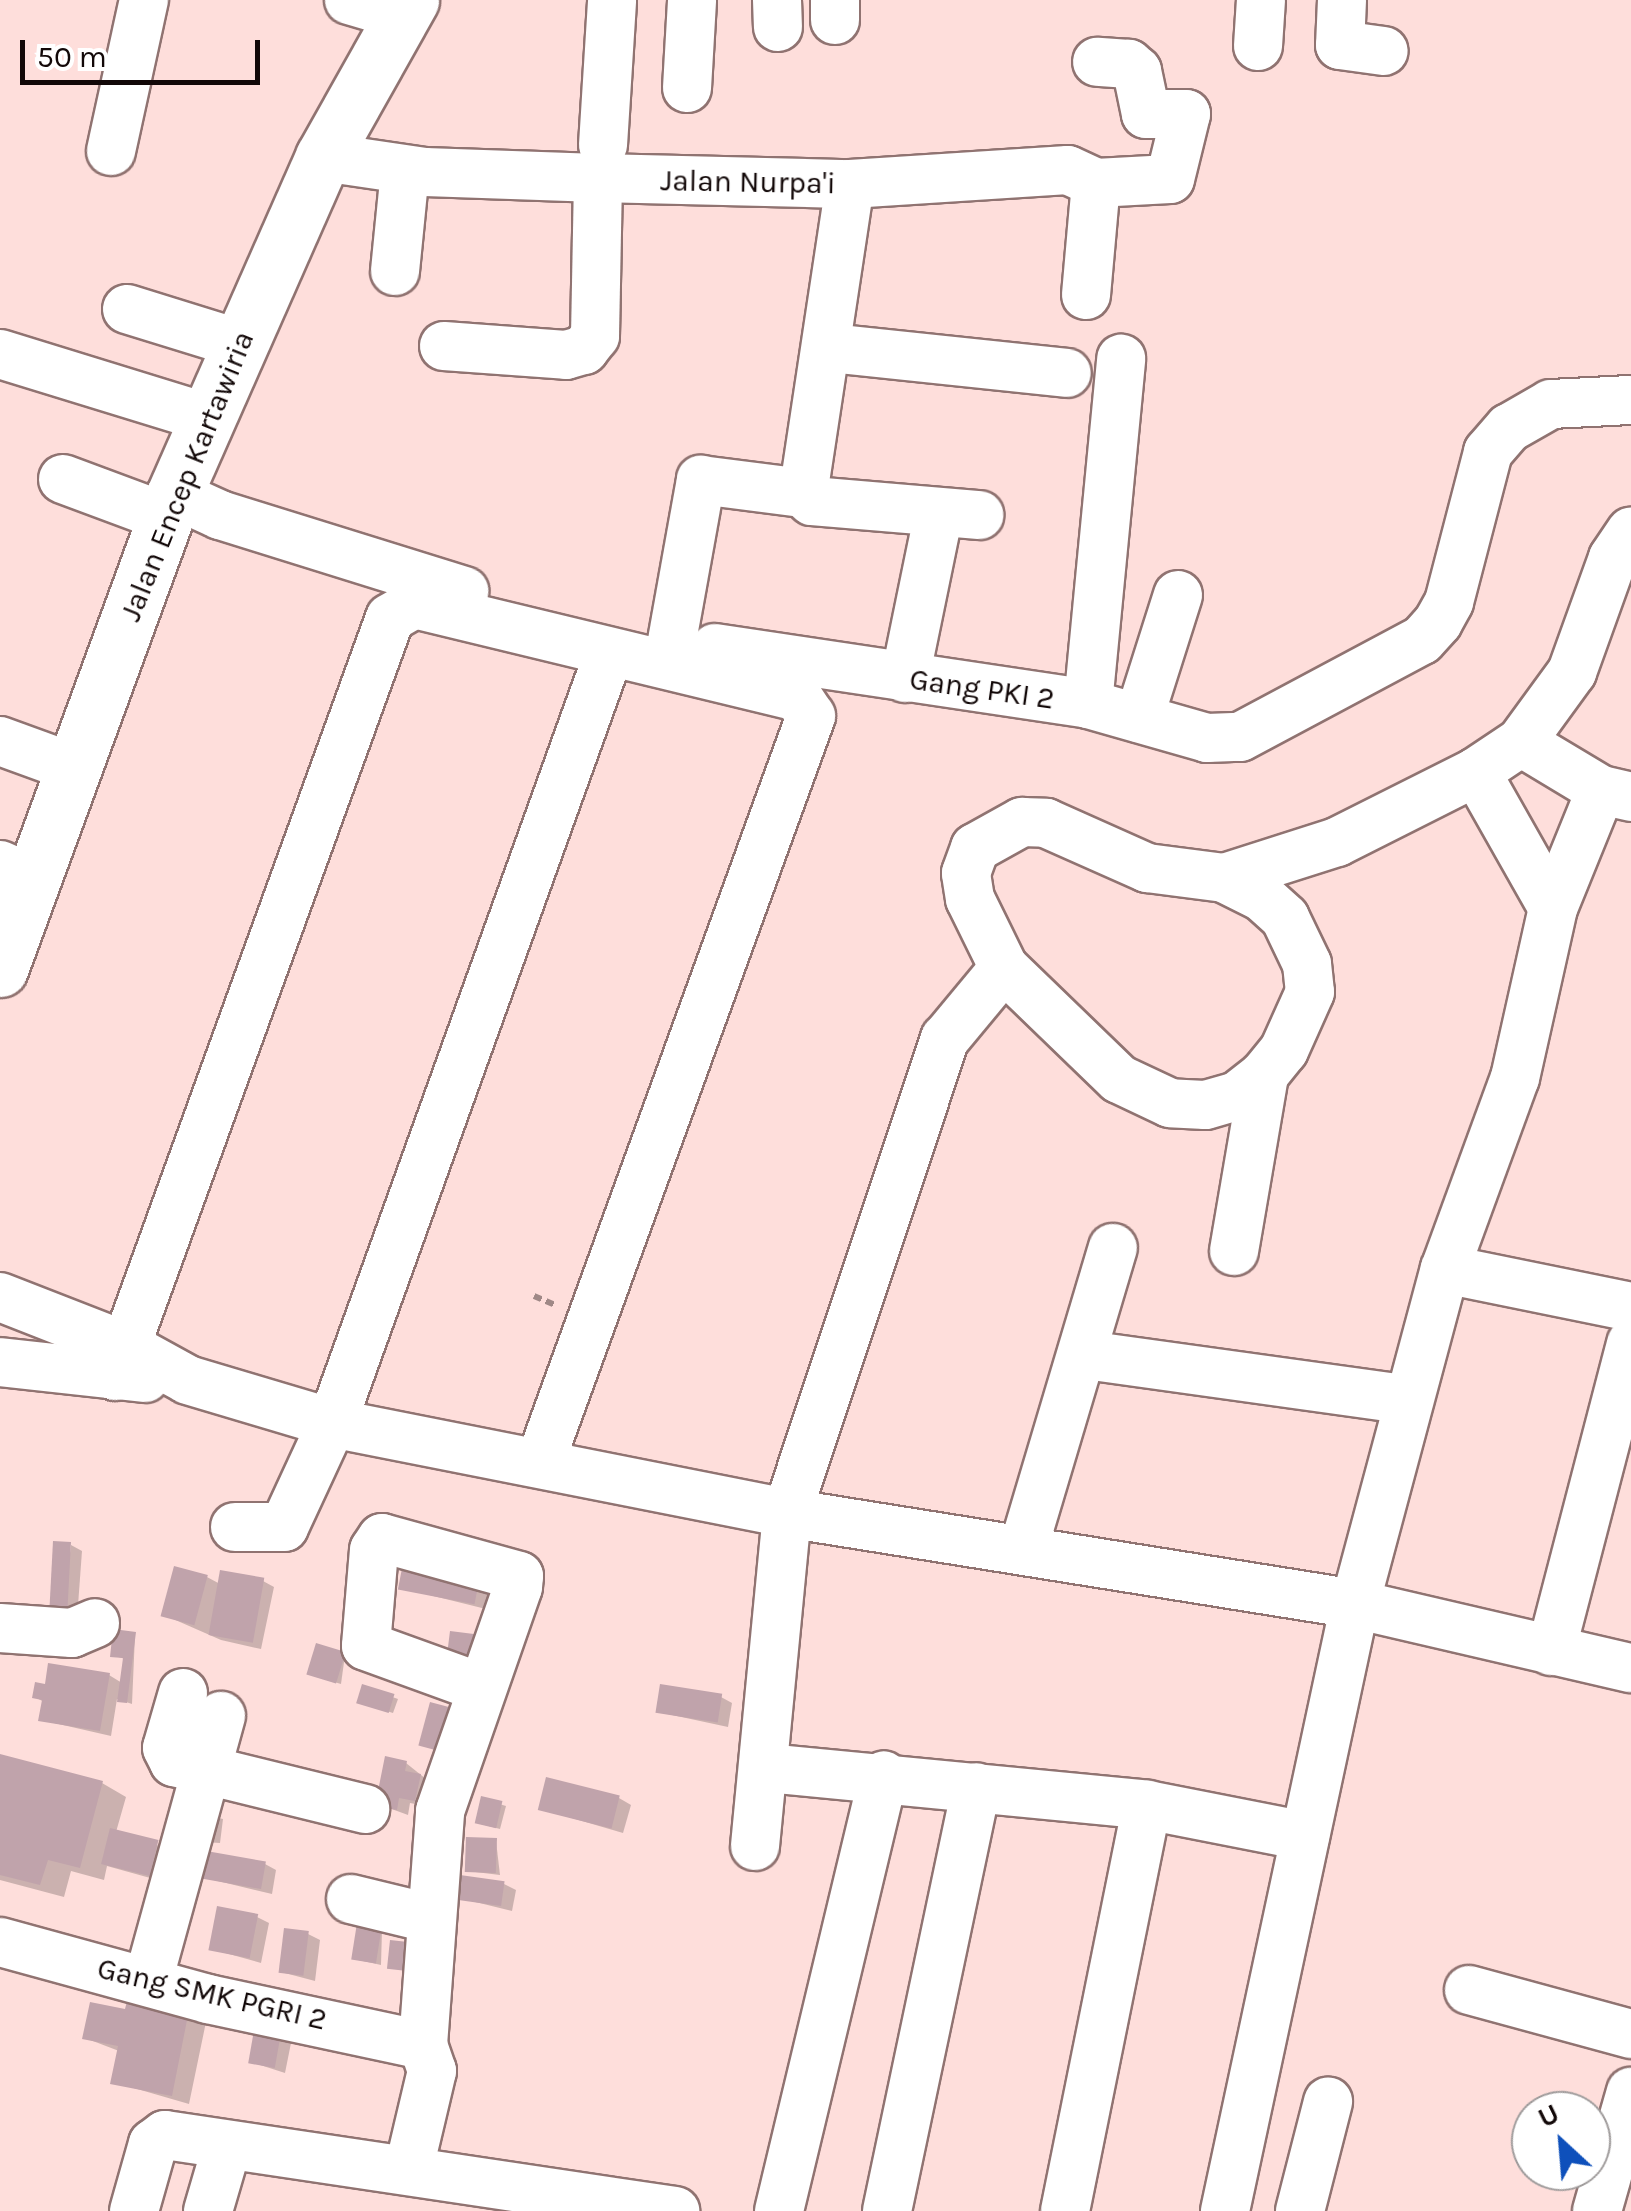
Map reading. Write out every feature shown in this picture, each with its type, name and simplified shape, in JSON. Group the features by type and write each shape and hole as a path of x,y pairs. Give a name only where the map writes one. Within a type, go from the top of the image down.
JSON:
{"main road":[{"name":"Jalan Encep Kartawiria","path":"0,969 16,872 74,768 170,504 394,4"}],"street":[{"path":"110,152 144,0"},
{"path":"444,346 566,355 584,350 595,336 600,162 612,0"},
{"path":"687,88 692,0"},
{"path":"1342,0 1340,45 1384,51"},
{"name":"Jalan Nurpa'i","path":"324,157 404,170 600,162 850,184 1068,170 1096,182 1170,178 1186,114 1146,114 1137,71 1097,62"},
{"path":"394,272 404,170"},
{"path":"1086,296 1096,182"},
{"path":"803,494 829,348 850,184"},
{"path":"126,309 240,344"},
{"path":"829,348 1067,373"},
{"path":"0,354 208,418"},
{"path":"1088,704 1121,360"},
{"name":"Gang PKI 2","path":"63,480 220,515 504,603 672,641 1088,704 1207,738 1240,737 1422,640 1449,602 1488,452 1520,419 1551,404 1631,400"},
{"path":"672,641 701,480 803,494 812,501 959,514 905,678"},
{"path":"1224,878 1337,842 1476,772 1521,742 1572,672 1619,590 1612,558 1631,530"},
{"path":"1139,718 1178,595"},
{"path":"121,1361 390,618 414,604 798,697 812,716 540,1462"},
{"path":"235,1527 284,1527 332,1424 609,652"},
{"path":"0,740 74,768"},
{"path":"1225,2211 1355,1604 1444,1269 1515,1078 1553,908 1616,794 1521,742"},
{"path":"1476,772 1553,908"},
{"path":"1298,942 1262,897 1224,878 1147,868 1046,823 1022,822 1002,830 976,848 966,873 970,899 1004,968 1119,1078 1170,1103 1204,1105 1237,1096 1264,1075 1284,1050 1310,992 1298,942 1305,898 1337,842"},
{"path":"755,1846 766,1768 786,1513 945,1040 1004,968"},
{"path":"945,1040 1052,1014"},
{"path":"1234,1251 1264,1075"},
{"path":"1024,1546 1086,1355 1113,1248"},
{"path":"1444,1269 1631,1307"},
{"path":"0,1297 121,1361 332,1424 786,1513 1024,1546 1355,1604 1631,1668"},
{"path":"1551,1651 1631,1343"},
{"path":"1086,1355 1410,1400"},
{"path":"0,1362 121,1361"},
{"path":"0,1628 72,1633 96,1623"},
{"path":"410,2168 432,2070 423,2046 429,1918 440,1811 482,1688"},
{"path":"148,1980 205,1772 202,1704"},
{"path":"766,1768 884,1776 1147,1804 1305,1836"},
{"path":"205,1772 366,1809"},
{"path":"780,2211 884,1776"},
{"path":"887,2211 976,1787"},
{"path":"1066,2211 1147,1804"},
{"path":"351,1898 429,1918"},
{"name":"Gang SMK PGRI 2","path":"0,1942 423,2046"},
{"path":"1469,1990 1631,2034"},
{"path":"1600,2194 1631,2092"},
{"path":"1300,2211 1328,2102"},
{"path":"134,2211 156,2137 410,2168 675,2211"},
{"path":"208,2211 227,2146"}],"building":[{"path":"53,1541 71,1542 67,1614 49,1613"},
{"path":"404,1558 481,1573 474,1604 398,1589"},
{"path":"174,1566 208,1575 194,1625 161,1616"},
{"path":"220,1570 264,1578 253,1643 209,1635"},
{"path":"113,1629 136,1632 127,1703 117,1702 123,1658 110,1657"},
{"path":"450,1631 482,1635 478,1669 446,1665"},
{"path":"316,1643 346,1652 336,1684 306,1675"},
{"path":"48,1663 110,1673 100,1731 38,1721 42,1700 32,1698 35,1682 45,1684"},
{"path":"362,1684 395,1694 389,1713 356,1703"},
{"path":"660,1684 722,1694 718,1722 655,1713"},
{"path":"430,1702 460,1710 448,1753 418,1745"},
{"path":"0,1754 103,1781 80,1868 48,1860 40,1885 0,1875"},
{"path":"385,1756 407,1761 405,1771 421,1774 415,1801 399,1798 397,1810 375,1806"},
{"path":"546,1777 620,1795 612,1828 538,1810"},
{"path":"481,1796 502,1801 496,1828 475,1823"},
{"path":"110,1828 159,1840 150,1876 101,1864"},
{"path":"466,1837 497,1838 496,1873 465,1872"},
{"path":"195,1849 266,1862 261,1889 190,1877"},
{"path":"460,1875 505,1881 501,1906 457,1900"},
{"path":"217,1906 258,1914 250,1958 208,1950"},
{"path":"357,1923 382,1927 376,1963 351,1960"},
{"path":"284,1928 309,1931 303,1976 279,1973"},
{"path":"390,1940 408,1942 405,1971 387,1969"},
{"path":"128,1997 189,2010 172,2096 110,2084 118,2046 82,2039 90,2002 125,2009"},
{"path":"256,2019 283,2024 275,2068 248,2063"}]}
